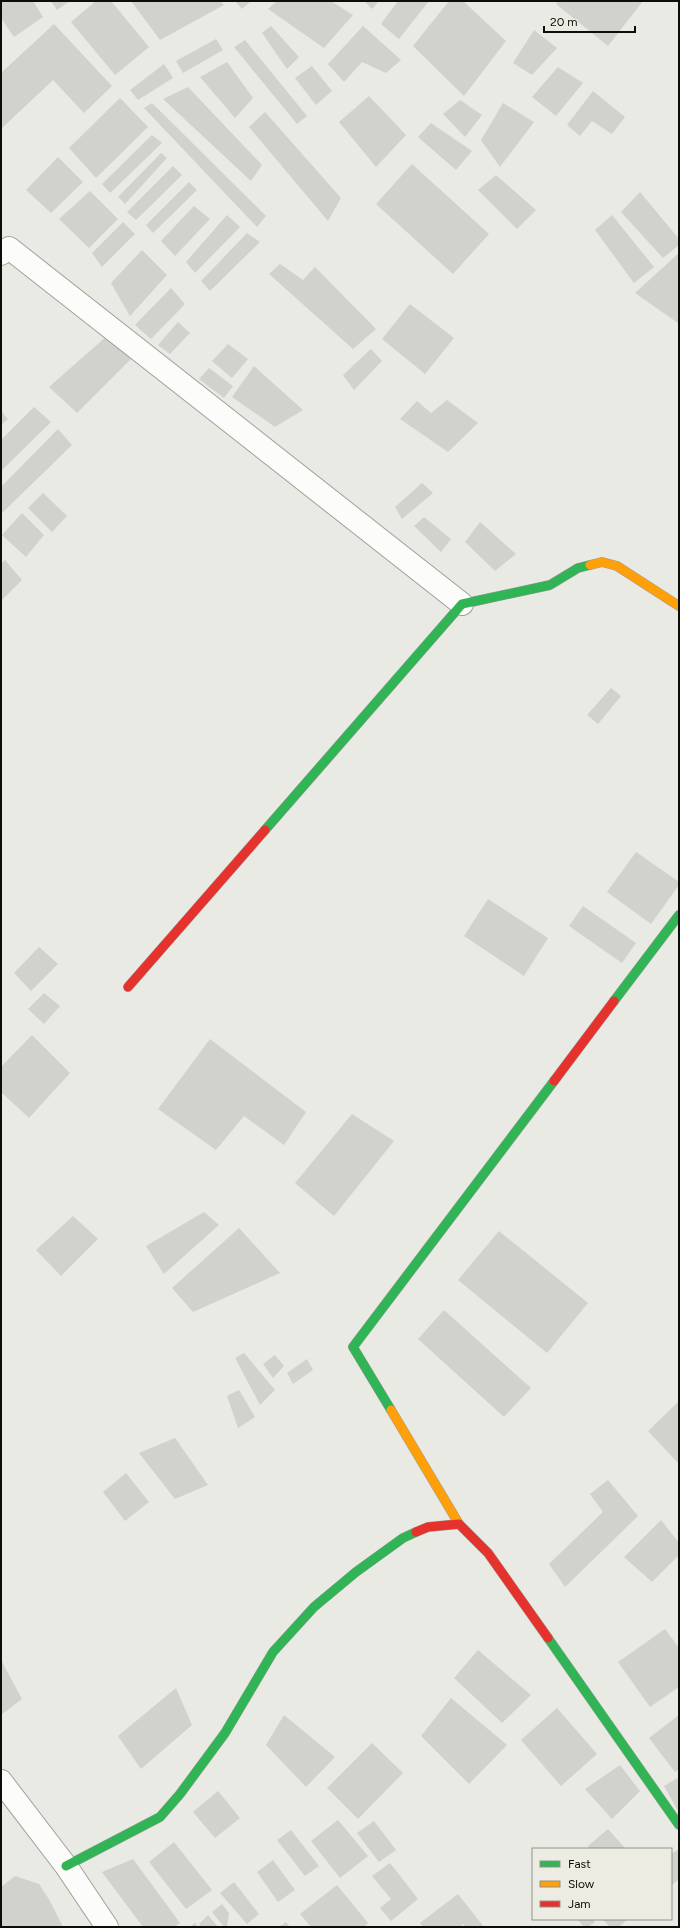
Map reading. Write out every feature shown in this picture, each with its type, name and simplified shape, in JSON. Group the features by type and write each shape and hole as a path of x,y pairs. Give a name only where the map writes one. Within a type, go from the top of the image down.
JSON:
{"street":[{"path":"1,254 9,248 462,604"},
{"path":"128,987 462,604 519,593 550,584 578,568 602,562 617,566 679,606"},
{"path":"679,915 353,1347 459,1524 488,1553 679,1825"},
{"path":"66,1866 160,1817 180,1794 225,1733 273,1652 314,1607 356,1572 403,1538 428,1527 459,1524"},
{"path":"1,1781 66,1866 108,1927"}],"building":[{"path":"1,1 33,1 43,17 14,37 1,18"},
{"path":"51,1 70,1 57,10"},
{"path":"96,1 111,1 149,47 115,75 71,22"},
{"path":"131,1 220,1 224,5 160,40"},
{"path":"235,1 251,1 242,9"},
{"path":"277,1 331,1 353,15 324,48 268,9"},
{"path":"364,1 379,1 372,9"},
{"path":"398,1 429,1 399,39 381,24"},
{"path":"449,1 463,1 506,41 464,96 413,46"},
{"path":"558,1 643,1 608,46 556,4"},
{"path":"54,24 112,86 84,113 53,80 1,129 1,73"},
{"path":"271,26 299,57 287,69 262,33"},
{"path":"363,26 401,60 386,73 362,62 344,82 328,64"},
{"path":"534,30 557,48 532,75 513,63"},
{"path":"216,39 223,50 183,73 176,61"},
{"path":"245,40 307,116 297,124 234,47"},
{"path":"227,62 253,98 235,118 200,77"},
{"path":"164,64 173,78 138,100 130,90"},
{"path":"312,66 332,91 316,105 295,78"},
{"path":"558,67 583,83 556,116 532,97"},
{"path":"188,87 262,165 251,181 163,99"},
{"path":"593,91 625,117 612,134 592,121 580,136 567,125"},
{"path":"369,96 406,135 376,167 339,122"},
{"path":"120,98 148,127 96,178 69,148"},
{"path":"460,100 482,115 465,137 443,114"},
{"path":"152,103 266,216 257,227 144,108"},
{"path":"503,103 534,122 500,167 481,140"},
{"path":"265,112 341,198 328,221 249,127"},
{"path":"431,123 472,151 456,170 418,137"},
{"path":"152,135 162,143 110,193 102,184"},
{"path":"161,153 167,158 125,204 118,197"},
{"path":"58,157 83,182 51,213 26,190"},
{"path":"412,164 489,234 453,274 376,204"},
{"path":"173,166 182,175 136,220 127,212"},
{"path":"496,175 536,210 517,229 478,190"},
{"path":"189,182 197,190 153,233 146,225"},
{"path":"90,191 118,219 89,248 59,219"},
{"path":"640,192 679,239 679,245 663,258 621,212"},
{"path":"194,206 210,219 175,256 161,241"},
{"path":"227,215 240,227 195,273 186,262"},
{"path":"612,215 654,267 634,283 595,230"},
{"path":"123,222 135,234 102,267 92,253"},
{"path":"247,233 260,242 210,291 201,281"},
{"path":"142,250 167,275 130,316 111,283"},
{"path":"679,253 679,322 678,323 635,293"},
{"path":"280,264 303,280 315,267 376,329 353,349 269,274"},
{"path":"171,288 185,304 151,339 135,325"},
{"path":"410,304 454,338 425,374 382,339"},
{"path":"178,322 190,333 170,354 158,345"},
{"path":"108,335 136,354 77,413 49,387"},
{"path":"228,344 248,359 232,378 212,361"},
{"path":"371,349 382,361 354,390 343,375"},
{"path":"254,366 303,410 275,427 232,397"},
{"path":"209,368 233,386 224,398 199,379"},
{"path":"447,400 478,423 448,452 400,419 417,401 431,413"},
{"path":"34,407 51,422 1,471 1,440"},
{"path":"1,411 8,419 1,425"},
{"path":"58,429 72,445 1,514 1,487"},
{"path":"422,483 433,493 402,519 395,507"},
{"path":"43,493 67,516 52,532 28,508"},
{"path":"22,513 44,535 26,557 2,535"},
{"path":"424,517 451,539 441,552 414,526"},
{"path":"480,522 516,554 495,571 465,542"},
{"path":"5,560 22,580 1,601 1,564"},
{"path":"611,688 621,696 598,724 587,715"},
{"path":"636,852 679,882 679,885 651,924 607,892"},
{"path":"488,899 548,938 524,976 464,936"},
{"path":"583,906 636,943 622,963 569,926"},
{"path":"39,947 58,964 31,991 14,973"},
{"path":"44,993 60,1006 44,1024 28,1009"},
{"path":"32,1035 70,1073 29,1118 1,1092 1,1067"},
{"path":"210,1039 306,1112 284,1145 244,1116 216,1150 158,1109"},
{"path":"352,1114 394,1141 334,1216 295,1183"},
{"path":"204,1212 219,1225 164,1274 146,1246"},
{"path":"73,1216 98,1239 61,1276 36,1250"},
{"path":"239,1228 280,1273 193,1312 172,1288"},
{"path":"499,1231 588,1303 547,1353 458,1280"},
{"path":"444,1310 531,1388 504,1417 418,1339"},
{"path":"244,1353 275,1390 260,1405 235,1358"},
{"path":"275,1355 284,1366 273,1378 263,1364"},
{"path":"307,1359 313,1370 293,1384 287,1373"},
{"path":"239,1390 255,1417 238,1428 227,1396"},
{"path":"679,1401 679,1464 648,1431"},
{"path":"175,1438 208,1485 175,1499 139,1453"},
{"path":"126,1473 149,1502 125,1521 103,1492"},
{"path":"608,1480 638,1516 565,1587 549,1564 603,1512 590,1494"},
{"path":"661,1520 679,1543 679,1555 652,1582 624,1557"},
{"path":"665,1629 679,1648 679,1687 650,1707 618,1662"},
{"path":"478,1650 531,1695 502,1723 454,1678"},
{"path":"1,1660 22,1699 1,1715"},
{"path":"176,1688 192,1725 141,1769 118,1736"},
{"path":"451,1698 507,1745 469,1784 421,1736"},
{"path":"557,1708 597,1754 561,1786 521,1740"},
{"path":"284,1715 335,1757 306,1787 266,1745"},
{"path":"679,1715 679,1769 675,1772 649,1738"},
{"path":"372,1743 403,1773 358,1819 327,1788"},
{"path":"620,1765 640,1791 612,1819 585,1789"},
{"path":"677,1778 679,1780 679,1813 664,1786"},
{"path":"218,1791 240,1818 215,1838 193,1812"},
{"path":"338,1820 368,1856 340,1878 311,1841"},
{"path":"374,1821 396,1850 379,1862 357,1833"},
{"path":"608,1829 624,1847 589,1848 588,1846"},
{"path":"291,1830 319,1866 305,1876 277,1840"},
{"path":"174,1842 212,1890 186,1909 149,1862"},
{"path":"679,1849 679,1879 672,1885 672,1853"},
{"path":"133,1859 180,1923 174,1927 143,1927 102,1872"},
{"path":"273,1860 295,1890 278,1902 257,1872"},
{"path":"390,1863 418,1899 391,1921 380,1908 391,1899 372,1876"},
{"path":"15,1876 39,1884 50,1901 63,1927 1,1927 1,1887"},
{"path":"234,1882 259,1914 247,1924 220,1893"},
{"path":"337,1885 368,1923 364,1927 311,1927 300,1914"},
{"path":"458,1894 484,1927 465,1927 463,1924 460,1927 423,1927 420,1923"},
{"path":"222,1904 229,1913 227,1927 224,1927 212,1912"},
{"path":"208,1915 218,1927 201,1927 199,1924"},
{"path":"578,1920 594,1920 595,1922 588,1927 584,1927"},
{"path":"603,1920 627,1920 619,1927 610,1927"},
{"path":"286,1922 290,1927 279,1927"},
{"path":"195,1923 198,1927 190,1927"}],"traffic: fast":[{"path":"265,830 462,604 550,585 578,568 590,565"},
{"path":"614,1001 679,915"},
{"path":"391,1410 353,1347 554,1081"},
{"path":"66,1866 160,1817 180,1794 225,1733 273,1652 314,1607 356,1572 403,1538 416,1532"},
{"path":"548,1638 679,1825"}],"traffic: slow":[{"path":"590,565 602,562 617,566 679,606"},
{"path":"391,1410 459,1524"}],"traffic: jam":[{"path":"128,987 265,830"},
{"path":"554,1081 614,1001"},
{"path":"416,1532 428,1527 459,1524 488,1553 548,1638"}]}
